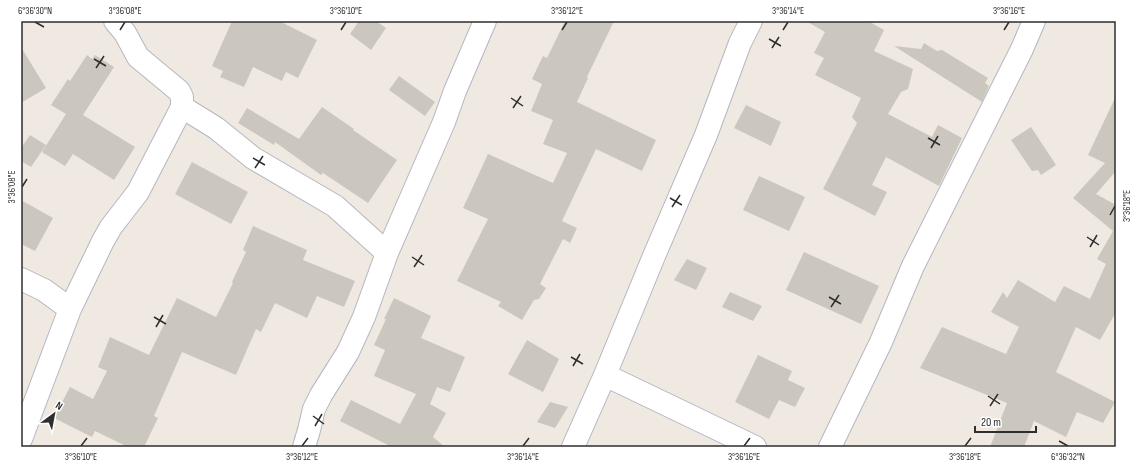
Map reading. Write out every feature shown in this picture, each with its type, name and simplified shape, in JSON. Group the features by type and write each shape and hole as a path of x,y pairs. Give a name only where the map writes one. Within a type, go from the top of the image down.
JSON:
{"street":[{"path":"21,439 70,309 110,228 138,192 182,107 182,97 179,91 138,57 125,33 115,21"},
{"path":"573,447 706,134 737,50 751,21"},
{"path":"830,447 881,342 913,266 1022,49 1034,21"},
{"path":"304,447 310,430 314,409 348,352 364,317 387,253 444,122 455,91 485,22"},
{"path":"182,107 216,128 253,158 335,206 387,253"},
{"path":"21,279 44,290 70,309"},
{"path":"605,374 755,447"}],"building":[{"path":"232,21 279,21 317,40 298,78 286,72 282,81 253,67 244,87 220,77 223,71 212,66"},
{"path":"359,21 376,21 386,28 371,50 350,34"},
{"path":"565,21 614,21 587,77 588,78 577,102 656,140 642,171 596,149 562,221 577,228 570,243 563,239 540,284 546,288 539,299 534,300 522,320 498,306 501,302 457,281 488,219 463,208 488,154 553,183 567,153 543,144 553,120 531,111 542,84 532,79 543,56 547,58"},
{"path":"806,21 868,21 884,30 874,51 913,69 908,89 901,92 888,114 932,137 938,125 962,138 939,186 886,157 872,185 887,192 875,216 823,189 857,123 852,117 861,98 815,75 824,58 814,53 825,32"},
{"path":"924,43 937,51 942,50 988,78 985,83 989,86 982,102 894,46 921,49"},
{"path":"21,47 46,88 21,103"},
{"path":"87,55 92,59 95,55 114,67 83,115 135,147 114,180 73,154 65,166 42,152 66,114 51,105 68,79 70,81"},
{"path":"399,76 435,102 425,116 389,90"},
{"path":"1116,96 1116,171 1096,194 1116,205 1116,312 1100,340 1076,327 1056,372 1115,402 1103,423 1077,412 1066,437 1034,421 1024,447 990,447 1007,403 920,368 942,327 1006,354 1019,327 991,312 1003,292 1007,298 1018,280 1055,302 1064,286 1090,299 1106,264 1097,259 1113,231 1073,198 1105,163 1088,155"},
{"path":"746,105 781,122 771,146 734,128"},
{"path":"322,107 397,160 368,203 323,173 321,175 275,142 274,145 238,123 247,108 299,139"},
{"path":"1031,127 1056,165 1041,175 1038,170 1032,171 1011,140"},
{"path":"30,135 46,145 31,167 21,161 21,148"},
{"path":"192,162 248,192 231,224 175,194"},
{"path":"759,176 805,197 789,231 743,210"},
{"path":"21,200 53,218 35,251 21,244"},
{"path":"253,226 307,250 303,260 355,281 344,307 317,296 307,318 275,303 261,332 256,329 236,375 182,352 154,416 158,418 144,447 128,447 95,431 92,437 54,418 70,387 93,399 107,371 98,367 110,337 149,355 177,298 216,317 246,252 243,250"},
{"path":"804,252 879,286 861,324 786,290"},
{"path":"687,259 707,268 696,290 674,280"},
{"path":"730,292 762,306 753,321 722,307"},
{"path":"394,298 431,316 421,338 465,357 450,392 437,387 430,404 446,413 433,437 445,447 392,447 340,421 351,400 400,424 416,394 374,376 385,350 374,345"},
{"path":"527,340 559,359 543,392 508,374"},
{"path":"758,355 792,371 788,380 805,388 795,407 779,400 769,419 735,402"},
{"path":"550,402 568,407 555,428 537,422"}]}
